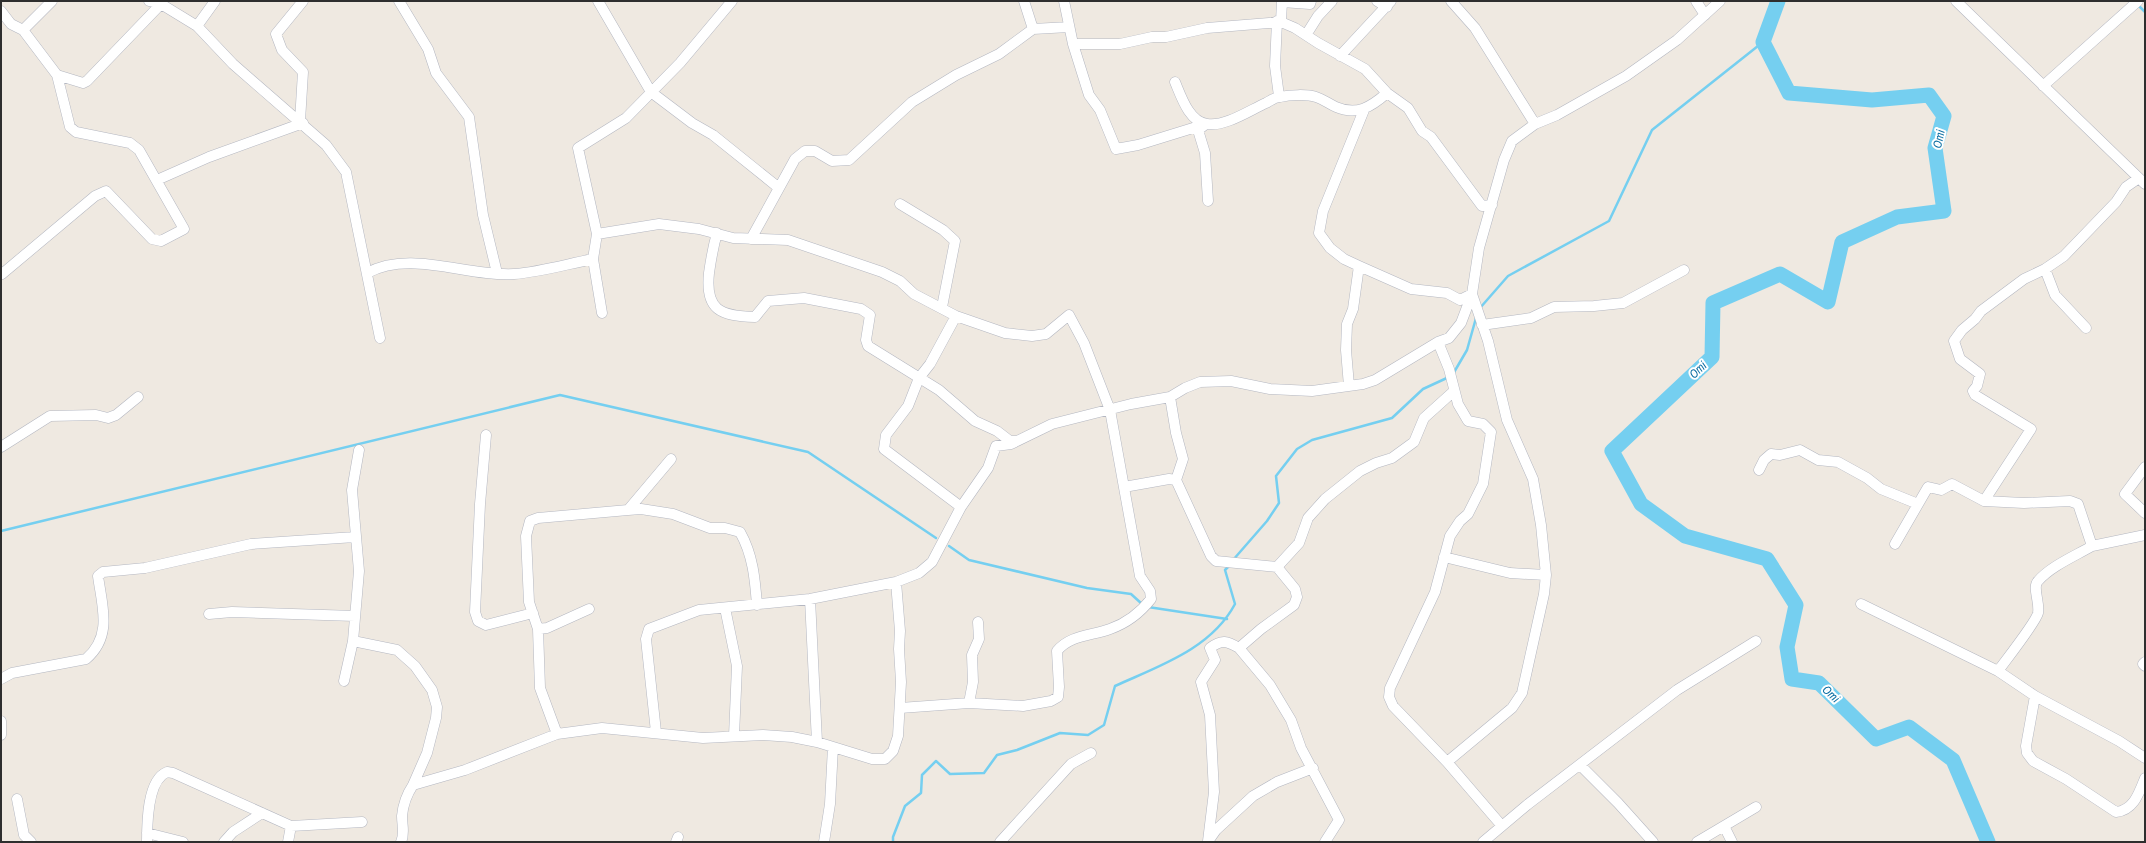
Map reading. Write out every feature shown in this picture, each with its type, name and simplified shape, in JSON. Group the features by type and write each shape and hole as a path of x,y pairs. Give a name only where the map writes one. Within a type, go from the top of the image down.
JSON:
{"street":[{"path":"23,30 52,1"},
{"path":"150,1 160,4 196,26 233,64 302,122 326,145 346,172 380,338"},
{"path":"196,26 215,1"},
{"path":"302,122 303,72 282,50 276,34 303,1"},
{"path":"399,1 428,49 436,73 469,117 483,215 497,273"},
{"path":"598,1 651,92 692,123 713,135 779,188"},
{"path":"602,313 593,260 597,234 578,148 626,118 680,63 732,1"},
{"path":"1024,1 1033,29"},
{"path":"1064,1 1069,27 1089,95 1100,110 1116,149 1138,145 1206,124 1213,124 1243,116 1249,110 1279,96 1315,97 1338,108 1364,110 1374,105 1387,93"},
{"path":"1279,96 1276,66 1282,2 1310,4 1311,1"},
{"path":"1306,35 1318,16 1332,1"},
{"path":"1340,56 1389,4 1377,1"},
{"path":"1451,1 1475,28 1535,124"},
{"path":"1696,1 1705,15"},
{"path":"656,732 646,639 649,629 699,610 810,600 896,582 919,573 932,562 961,506 988,468 996,446 1018,441 1052,424 1131,404 1170,397 1181,390 1200,382 1217,380 1231,381 1270,389 1312,391 1349,386 1375,380 1438,342 1448,338 1461,323 1472,294 1479,248 1512,141 1535,124 1557,114 1626,76 1677,40 1720,1"},
{"path":"1956,1 2142,181 2126,187 2116,202 2064,256 2046,269 2024,279 1981,311 1975,319 1962,330 1954,341 1960,359 1980,374 1977,386 1973,391 1975,395 2031,429 1984,501"},
{"path":"2043,86 2138,1"},
{"path":"56,75 82,83 87,81 160,4"},
{"path":"1,11 11,24 23,30 56,75 70,127 76,132 130,143 139,150 184,229 172,237 161,241 152,239 106,191 95,196 1,274"},
{"path":"1074,44 1120,44 1152,37 1166,37 1207,28 1242,27 1279,22 1306,35 1340,56 1366,69 1387,93 1408,108 1422,131 1431,138 1482,206 1492,205"},
{"path":"751,239 795,159 804,151 815,151 832,161 849,160 912,102 956,75 999,54 1033,29 1069,27"},
{"path":"1175,82 1184,104 1198,120 1206,124"},
{"path":"1364,110 1319,226 1319,233 1330,248 1344,259 1411,289 1447,293 1460,300 1472,294"},
{"path":"157,180 209,157 302,122"},
{"path":"1206,124 1198,130 1205,153 1208,201"},
{"path":"900,204 943,230 955,241 942,307"},
{"path":"597,234 659,224 699,229 733,238 788,240 816,248 882,272 900,281 914,294 942,307 956,316 979,322 1005,333 1032,336 1046,334 1069,315 1082,338 1110,410 1140,576 1150,591 1151,599 1136,617 1110,629 1071,639 1062,644 1057,651 1058,696 1051,701 1022,706 969,703 900,708"},
{"path":"716,233 712,250 708,289 710,301 715,307 732,315 755,317 768,301 804,298 861,309 870,315 866,340 868,346 939,390 975,421 997,431 1010,441 1018,441"},
{"path":"367,273 379,267 412,262 481,274 514,274 593,260"},
{"path":"1349,386 1346,350 1347,324 1353,309 1359,266"},
{"path":"2046,269 2055,294 2086,328"},
{"path":"1482,325 1531,318 1554,307 1594,306 1623,303 1684,270"},
{"path":"1448,762 1512,708 1522,694 1544,594 1546,575 1541,525 1533,479 1507,420 1482,325 1472,294"},
{"path":"956,316 930,364 919,378 908,406 886,435 884,449 961,506"},
{"path":"1438,342 1449,368 1458,404 1468,421 1483,424 1490,432 1484,484 1468,514 1460,521 1450,536 1437,587 1409,650 1394,675 1389,697 1394,706 1448,762 1502,826"},
{"path":"1277,567 1299,542 1308,518 1325,499 1360,471 1376,463 1392,458 1414,442 1424,418 1454,391"},
{"path":"1,447 50,416 96,416 108,418 116,415 138,397"},
{"path":"1170,397 1176,433 1183,459 1176,480 1211,556 1216,561 1277,567 1295,589 1298,597 1294,605 1239,648"},
{"path":"486,435 480,504 475,612 478,621 486,625 533,613"},
{"path":"344,680 353,641 359,571 352,490 359,450"},
{"path":"1759,470 1764,460 1771,454 1780,455 1800,450 1818,460 1838,462 1867,478 1881,489 1918,504"},
{"path":"628,510 671,459"},
{"path":"2145,467 2125,494 2145,513"},
{"path":"1124,487 1169,479 1176,480"},
{"path":"1895,544 1928,487 1941,490 1952,484 1984,501 2024,503 2070,501 2078,504 2092,546"},
{"path":"557,734 540,688 537,644 538,629 529,602 526,536 530,521 538,518 641,509 673,514 710,528 725,528 740,532 752,561 757,605"},
{"path":"1998,671 2038,614 2039,601 2034,588 2036,582 2046,574 2092,546 2145,535"},
{"path":"1,679 12,673 86,659 94,652 104,632 105,614 98,576 103,572 145,568 251,544 355,537"},
{"path":"1444,557 1510,574 1546,575"},
{"path":"413,785 465,770 557,734 602,728 656,732 703,738 777,736 817,742 872,759 885,759 893,751 898,736 900,708 900,630 896,582"},
{"path":"810,600 817,742"},
{"path":"1861,604 1998,671 2035,696 2119,741 2145,758"},
{"path":"538,629 547,628 589,608"},
{"path":"725,608 737,666 734,736"},
{"path":"209,614 232,612 355,616"},
{"path":"969,703 973,682 972,655 978,639 978,622"},
{"path":"353,641 397,650 415,666 432,690 437,707 436,718 427,754 407,795 402,815 403,837 401,842"},
{"path":"1208,841 1214,792 1210,715 1201,682 1214,660 1210,648 1220,641 1228,641 1239,648 1270,685 1292,720 1301,748 1313,768 1339,820 1325,842"},
{"path":"1483,842 1678,690 1756,641"},
{"path":"2145,662 2143,664 2145,666"},
{"path":"2035,696 2026,746 2027,752 2033,761 2066,779 2116,812 2124,811 2133,804 2145,778"},
{"path":"1,721 1,736"},
{"path":"824,842 830,804 833,747"},
{"path":"1000,842 1071,764 1091,753"},
{"path":"1580,765 1618,803 1653,842"},
{"path":"1208,841 1216,830 1253,796 1277,782 1313,768"},
{"path":"183,842 147,837 147,812 158,779 167,772 173,773 291,826 362,822"},
{"path":"17,799 24,835 31,842"},
{"path":"1697,842 1756,807"},
{"path":"224,842 232,832 262,813"},
{"path":"288,842 291,826"},
{"path":"1724,826 1732,842"}],"waterway":[{"name":"Omi","path":"1778,1 1763,42 1789,93 1872,100 1929,95 1944,116 1935,148 1944,211 1897,217 1842,242 1828,302 1780,274 1713,303 1712,357 1612,451 1641,504 1685,536 1767,559 1796,605 1787,647 1792,679 1819,683 1876,739 1909,727 1953,760 1988,842"},
{"path":"2138,5 2145,12"},
{"path":"1480,308 1508,276 1609,221 1652,130 1763,42"},
{"path":"1453,374 1467,350 1476,318"},
{"path":"1233,560 1267,521 1279,503 1276,476 1297,449 1312,440 1392,418 1423,389 1449,377"},
{"path":"1,531 560,395 808,452 936,538"},
{"path":"949,546 969,560 1087,588 1131,594 1142,604"},
{"path":"893,842 893,837 905,806 921,793 922,775 936,761 950,774 984,773 997,755 1017,750 1060,733 1088,735 1104,725 1115,686 1166,663 1182,654 1212,633 1225,620 1235,604 1225,570 1229,566"},
{"path":"1148,607 1227,619"}]}
